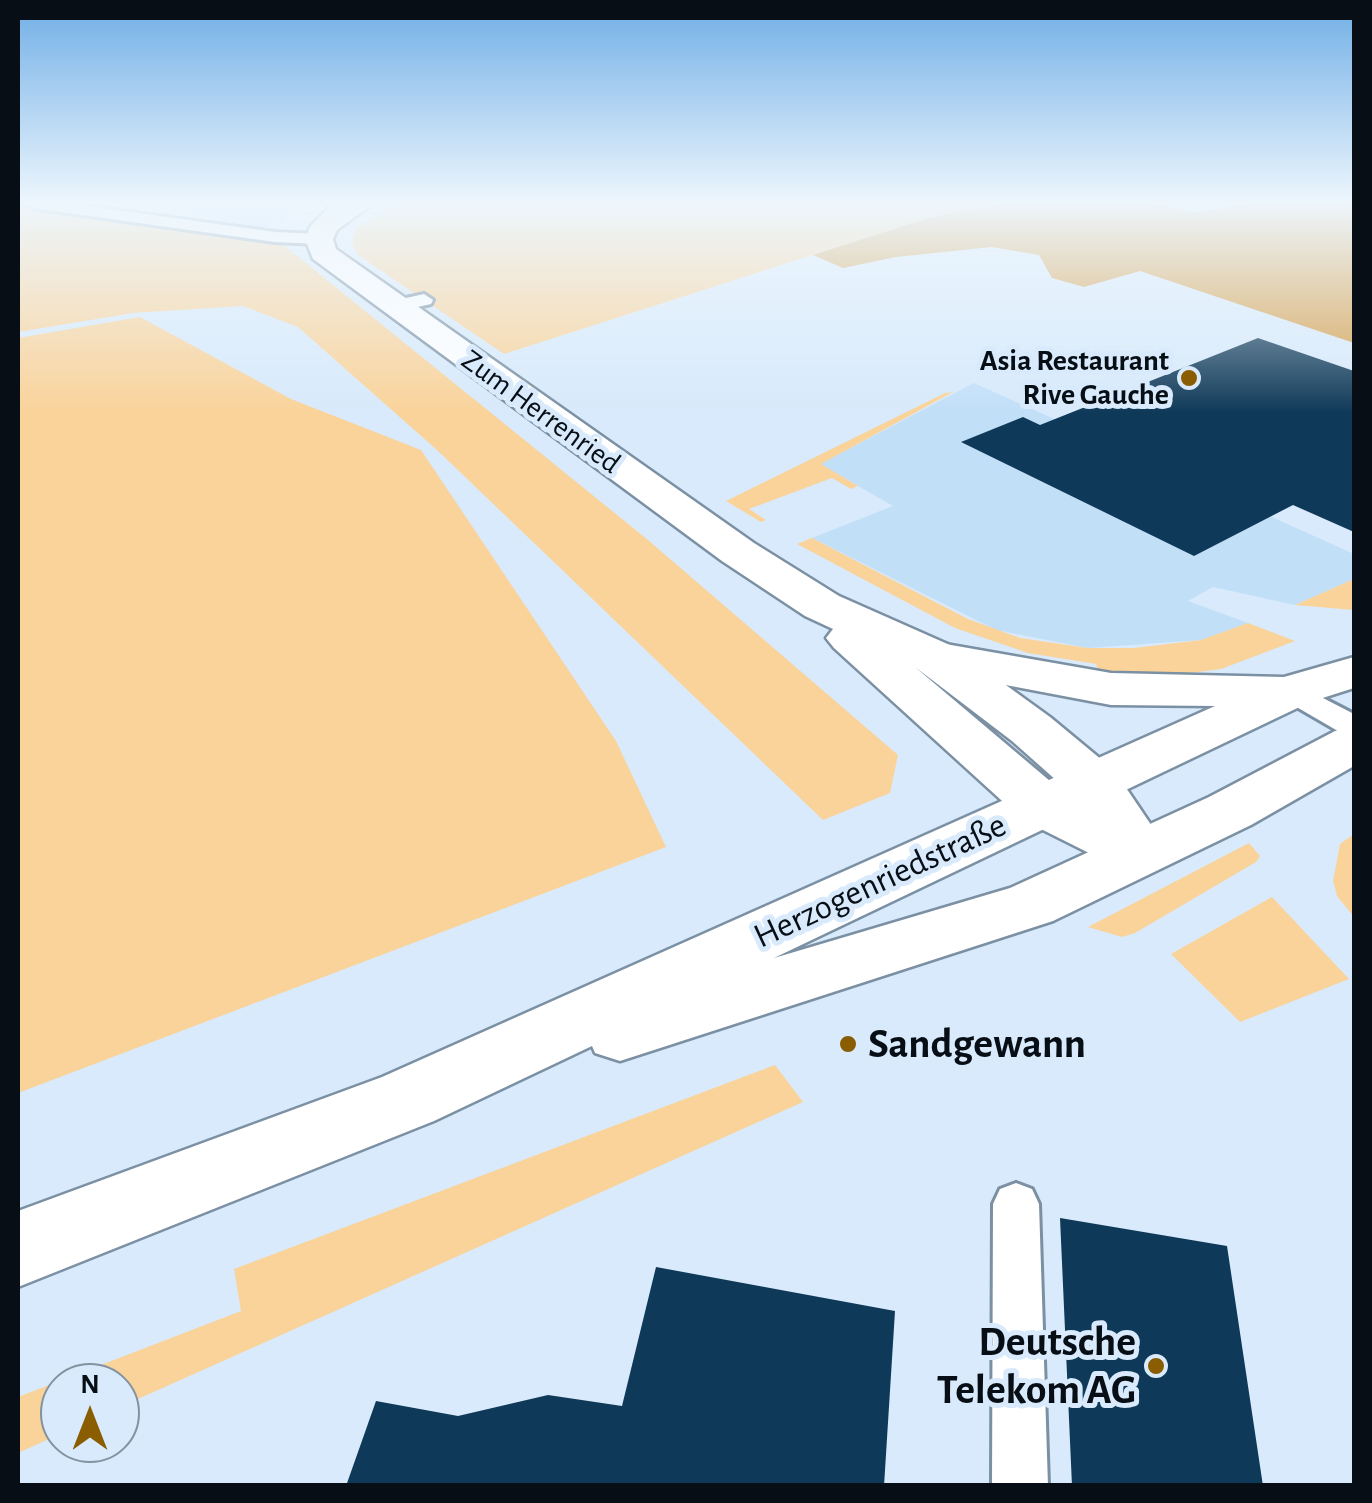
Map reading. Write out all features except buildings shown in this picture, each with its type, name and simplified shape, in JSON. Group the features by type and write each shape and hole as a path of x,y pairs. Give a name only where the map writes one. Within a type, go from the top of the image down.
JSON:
{"street":[{"name":"Zum Herrenried","path":"358,273 409,303 672,507 822,606 934,657 1031,729 1068,794"},
{"name":"Zum Herrenried","path":"822,606 846,634 1068,794 1140,854"},
{"path":"934,657 1111,689 1292,691"},
{"name":"Herzogenriedstraße","path":"18,1248 408,1098 1292,691 1354,672"},
{"name":"Herzogenriedstraße","path":"408,1098 1032,905 1230,811 1354,743"}],"lane":[{"path":"1292,691 1354,727"},
{"path":"1016,1204 1020,1486"}],"shaded area":[{"path":"18,273 318,273 648,540 898,755 890,793 823,820 437,450 298,327 243,306 133,313 18,332"},
{"path":"385,273 756,273 504,354"},
{"path":"1049,273 1133,273 1084,287 1052,278"},
{"path":"1146,273 1354,273 1354,343"},
{"path":"140,317 291,399 421,450 616,741 666,847 18,1093 18,338"},
{"path":"974,383 1354,554 1354,579 1295,605 1213,587 1188,601 1248,623 1201,640 1088,648 996,630 812,538 893,506 820,464"},
{"path":"953,392 821,464 858,486 851,489 832,478 749,509 766,520 761,522 726,501 945,393"},
{"path":"812,538 968,619 1020,638 1088,648 1134,648 1201,640 1248,623 1295,641 1221,669 1160,677 1100,676 1096,664 1028,653 955,628 797,544"},
{"path":"1354,579 1354,610 1295,605"},
{"path":"1354,834 1354,917 1337,896 1333,881 1340,844"},
{"path":"1249,843 1260,856 1256,862 1135,933 1122,937 1088,927"},
{"path":"1272,897 1349,979 1240,1022 1171,954"},
{"path":"775,1065 803,1102 140,1398 140,1363 106,1363 241,1311 234,1269"},
{"path":"40,1389 40,1443 18,1453 18,1397"}],"place":[{"name":"Asia Restaurant Rive Gauche","path":"1189,378"},
{"name":"Sandgewann","path":"848,1044"},
{"name":"Deutsche Telekom AG","path":"1156,1366"}]}
